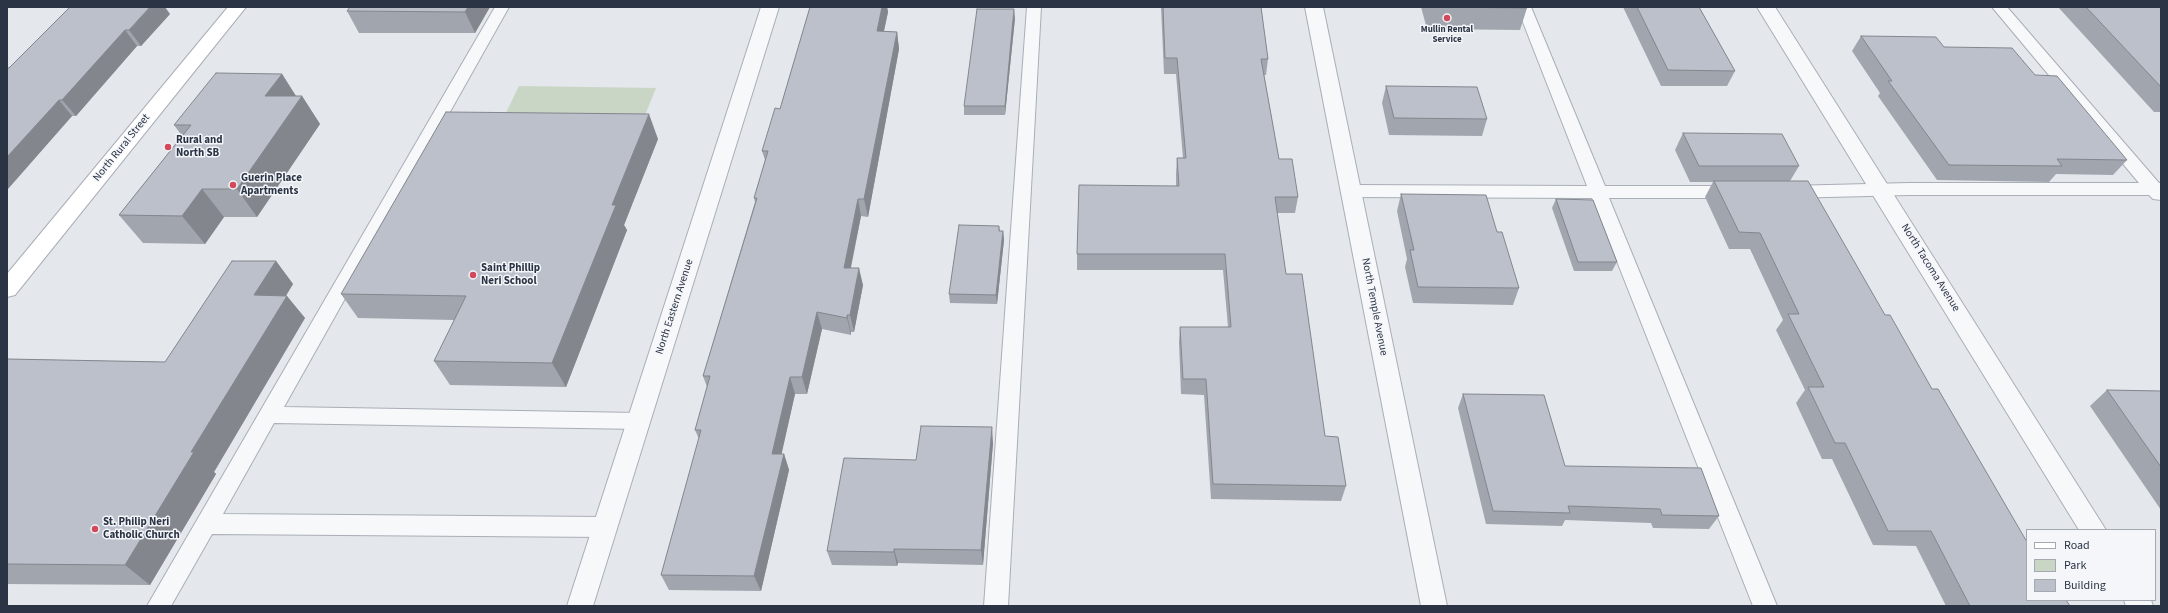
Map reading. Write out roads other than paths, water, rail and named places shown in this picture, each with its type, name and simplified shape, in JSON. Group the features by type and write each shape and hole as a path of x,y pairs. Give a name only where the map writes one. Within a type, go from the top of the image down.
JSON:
{"main road":[{"name":"North Rural Street","path":"7,289 237,7"}],"street":[{"name":"North Eastern Avenue","path":"580,606 770,7"},
{"name":"North Temple Avenue","path":"1314,7 1434,606"},
{"name":"North Tacoma Avenue","path":"1766,7 2092,529"}],"lane":[{"path":"159,606 502,7"},
{"path":"996,606 1034,7"},
{"path":"1524,7 1765,606"},
{"path":"1999,7 2159,192"},
{"path":"1774,192 1880,190 2159,192"},
{"path":"1351,192 1750,192"},
{"path":"268,415 639,421"},
{"path":"206,524 605,527"}],"place":[{"name":"Mullin Rental Service","path":"1447,18"},
{"name":"Rural and North SB","path":"168,147"},
{"name":"Guerin Place Apartments","path":"233,185"},
{"name":"Saint Phillip Neri School","path":"473,275"},
{"name":"St. Philip Neri Catholic Church","path":"95,529"}]}
